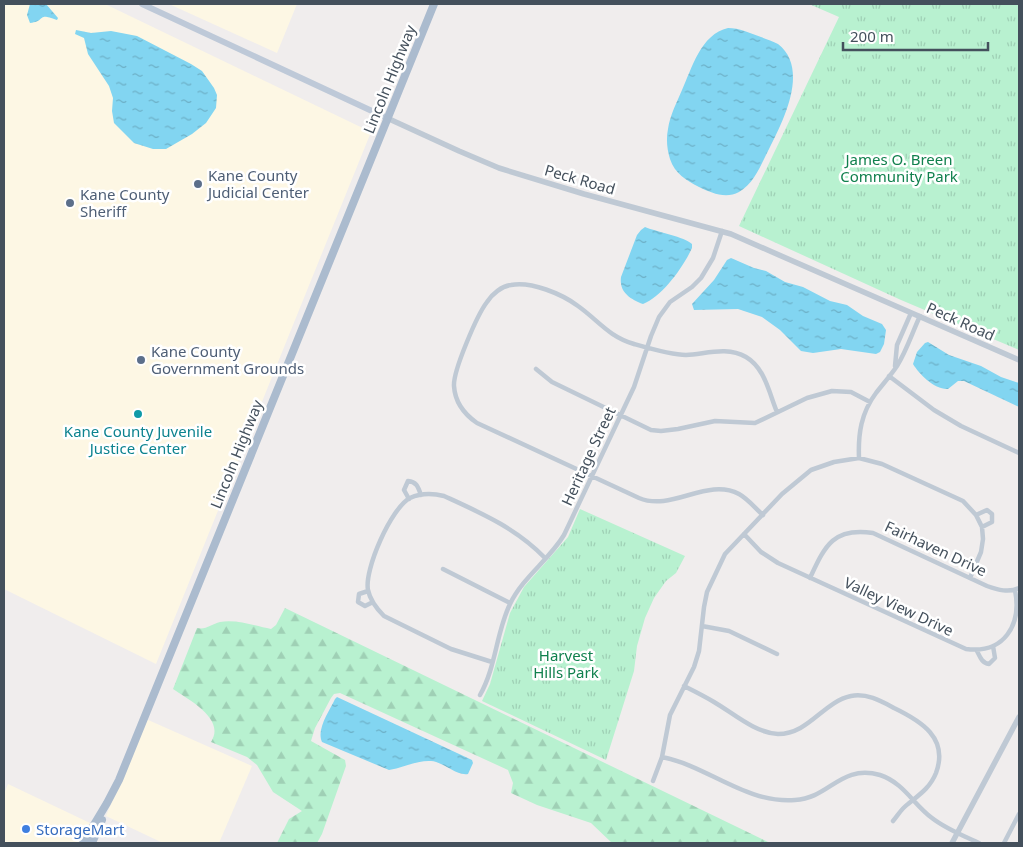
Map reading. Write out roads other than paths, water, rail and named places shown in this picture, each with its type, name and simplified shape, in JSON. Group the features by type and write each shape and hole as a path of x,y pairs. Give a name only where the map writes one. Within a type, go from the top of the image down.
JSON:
{"main road":[{"name":"Peck Road","path":"142,4 387,118"},
{"name":"Lincoln Highway","path":"92,843 434,4"},
{"name":"Lincoln Highway","path":"83,843 107,804"}],"street":[{"name":"Peck Road","path":"387,118 459,152 498,167 584,194 722,231 1019,360"},
{"name":"Heritage Street","path":"480,695 486,683 510,603 525,580 564,535 634,387 662,311 679,294 692,287 708,268 722,231"},
{"path":"763,515 746,499 730,491 714,490 652,502 644,500 477,423 466,415 460,406 456,396 454,378 472,332 490,297 502,288 510,285 534,285 567,299 581,308 605,330 635,344 674,354 685,355 721,351 744,356 760,371 777,412"},
{"path":"895,368 898,345 911,313"},
{"path":"859,458 860,424 870,402 895,368 920,316"},
{"path":"536,369 552,382 650,430 662,431 715,421 755,423 806,398 832,391 851,392 870,402"},
{"path":"889,376 934,410 961,426 1019,453"},
{"path":"653,781 662,757 670,715 699,651 705,600 711,582 725,554 782,494 811,470 834,462 859,458 882,464 959,499 976,515 982,527 981,552 970,578"},
{"path":"409,499 404,490 408,481 414,482 418,486 421,495"},
{"path":"492,662 451,649 384,616 376,608 368,591 367,576 392,516 409,499 421,495 434,494 444,496 485,514 523,538 545,558"},
{"path":"976,515 987,510 992,514 992,522 982,527"},
{"name":"Fairhaven Drive","path":"810,578 823,551 830,542 848,532 859,531 873,533 998,590 1017,589"},
{"name":"Valley View Drive","path":"744,534 769,558 954,645 966,650 977,651 983,662 992,663 995,658 993,646"},
{"path":"444,569 510,603"},
{"path":"977,651 993,646 1002,639 1014,623 1018,611 1017,589"},
{"path":"368,591 360,594 358,602 365,606 373,602"},
{"path":"702,626 721,628 777,654"},
{"path":"684,686 741,720 774,733 792,732 800,729 845,698 864,696 882,702 920,722 929,730 936,744 938,758 936,774 926,789 907,805 893,821"},
{"path":"952,843 1019,717"},
{"path":"662,757 682,762 739,790 780,800 807,798 848,775 862,772 880,776 891,780 914,799 933,819 979,843"},
{"path":"1004,843 1019,814"}],"water":[{"path":"30,4 46,4 58,18 57,20 44,17 30,23 27,15"},
{"path":"728,28 744,31 778,44 787,55 792,67 793,81 791,95 781,124 757,173 749,184 739,192 724,195 699,187 678,173 670,159 667,136 672,114 704,44 719,31"},
{"path":"76,30 91,33 111,31 137,36 191,64 202,71 214,88 217,95 216,108 206,123 192,134 166,149 153,149 134,143 114,123 112,111 113,98 109,86 88,54 84,38 75,34"},
{"path":"645,227 688,241 692,244 692,248 684,263 665,288 658,295 643,304 626,294 622,287 621,277 637,235"},
{"path":"731,258 766,271 785,282 803,287 830,301 847,305 863,316 882,324 886,330 884,344 880,352 876,354 841,349 813,353 801,351 780,330 762,317 738,309 694,310 692,304 714,280 727,260"},
{"path":"928,342 949,355 981,366 1001,377 1019,383 1019,407 964,381 958,381 948,389 943,389 923,377 913,364 917,352"},
{"path":"337,697 472,760 473,763 468,774 459,773 431,761 389,770 322,742 322,726"}],"place":[{"name":"Kane County Judicial Center","path":"198,184"},
{"name":"Kane County Sheriff","path":"70,203"},
{"name":"Kane County Government Grounds","path":"141,360"},
{"name":"Kane County Juvenile Justice Center","path":"138,414"},
{"name":"StorageMart","path":"26,829"}],"park label":[{"name":"James O. Breen Community Park","path":"899,168"},
{"name":"Harvest Hills Park","path":"566,664"}]}
